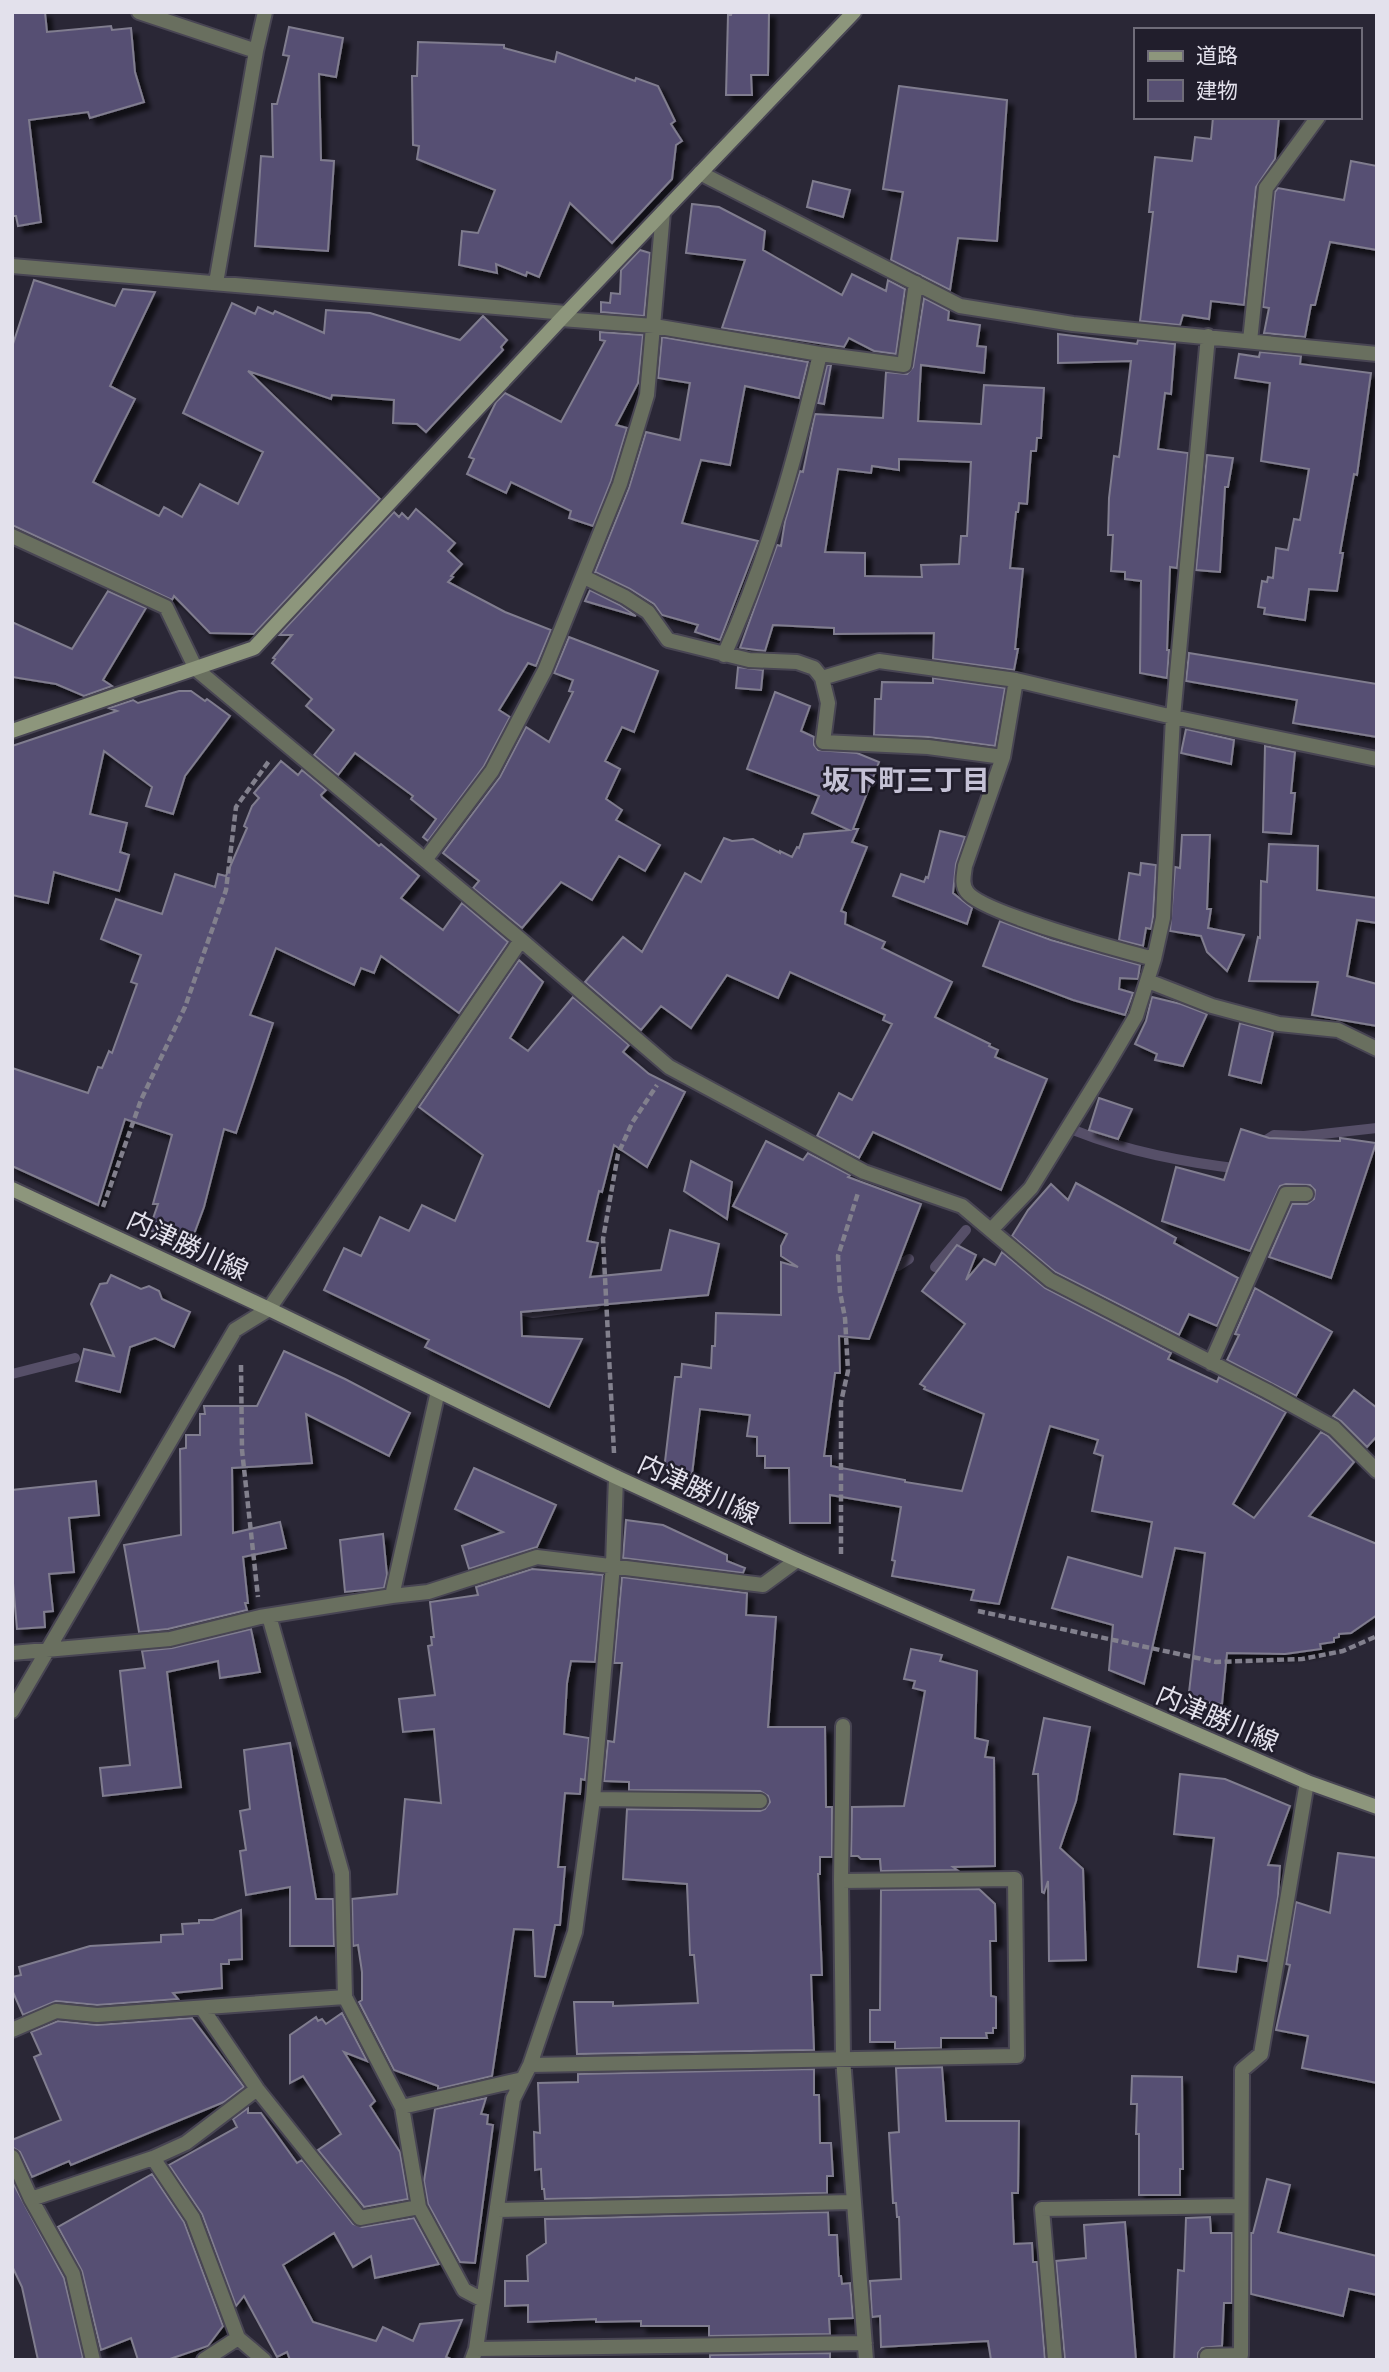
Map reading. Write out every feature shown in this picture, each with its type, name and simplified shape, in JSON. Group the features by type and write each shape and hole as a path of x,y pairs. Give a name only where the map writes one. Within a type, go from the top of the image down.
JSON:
{"main road":[{"path":"12,731 254,648 564,316 854,12"},
{"name":"内津勝川線","path":"12,1189 270,1309 616,1477 841,1580 1307,1782 1377,1807"}],"street":[{"path":"139,12 256,51"},
{"path":"216,283 265,12"},
{"path":"1251,341 1266,188 1317,119"},
{"path":"700,173 960,306 1073,324 1377,354"},
{"path":"425,860 492,771 545,670 620,484 647,396 663,212"},
{"path":"12,266 564,316 653,326 904,365 916,283"},
{"path":"991,1230 1031,1188 1136,1016 1154,959 1163,918 1173,717 1208,336"},
{"path":"724,655 749,601 775,524 820,354"},
{"path":"12,536 166,607 196,669 669,1067 864,1172 962,1206 1049,1280 1334,1428 1377,1471"},
{"path":"584,577 648,612 668,640 749,660 797,662 814,668 822,678 828,703 823,741 928,747 1003,757"},
{"path":"822,678 879,661 1016,680 1173,717 1377,758"},
{"path":"1016,680 1003,757 965,866 963,882 968,894 986,905 1078,939 1154,959"},
{"path":"12,1711 235,1330 270,1309 521,940"},
{"path":"1148,981 1212,1006 1279,1024 1338,1030 1377,1049"},
{"path":"1211,1363 1286,1194 1306,1194"},
{"path":"392,1596 438,1391"},
{"path":"616,1477 613,1565 593,1799 575,1932 530,2065 513,2099 474,2354 865,2343"},
{"path":"12,1653 170,1639 264,1617 428,1592 537,1557 763,1585 797,1560"},
{"path":"264,1617 342,1873 345,1997 402,2107 419,2207 464,2290 483,2300"},
{"path":"843,1726 841,1881 844,2058 866,2360"},
{"path":"1208,2360 1208,2356 1241,2355 1242,2070 1261,2054 1307,1782"},
{"path":"593,1799 760,1801"},
{"path":"530,2065 1017,2056 1015,1879 841,1881"},
{"path":"12,2029 56,2011 97,2015 345,1997"},
{"path":"202,2008 257,2090 360,2218 419,2207"},
{"path":"402,2107 523,2079"},
{"path":"32,2199 153,2158 186,2143 257,2090"},
{"path":"12,2157 73,2274 93,2360"},
{"path":"153,2158 193,2218 238,2338 264,2360"},
{"path":"497,2210 853,2202"},
{"path":"1055,2360 1042,2208 1241,2206"},
{"path":"204,2360 238,2338"}],"path":[{"path":"96,1228 141,1100 185,1007 226,890 236,807 283,742"},
{"path":"616,1477 603,1239 618,1154 632,1123 669,1067"},
{"path":"841,1580 841,1402 848,1371 838,1255 864,1172"},
{"path":"235,1330 242,1363 242,1450 264,1617"},
{"path":"967,1608 1216,1662 1302,1659 1343,1651 1377,1636"}],"building":[{"path":"12,12 45,12 47,32 111,26 112,30 131,28 135,72 144,102 90,118 88,112 29,120 41,222 18,226 16,216 12,216"},
{"path":"732,12 769,12 768,75 751,75 752,95 726,95 728,15"},
{"path":"289,27 343,38 336,77 319,74 321,160 334,161 328,251 255,246 261,156 273,157 272,104 277,104 289,56 283,55"},
{"path":"418,42 504,45 504,48 555,62 557,52 635,81 636,78 658,86 675,121 671,124 682,141 676,145 672,179 612,243 570,203 539,277 527,272 526,276 496,264 497,273 459,265 462,231 478,233 495,190 417,159 419,146 413,145 412,76 417,76"},
{"path":"899,86 1007,100 997,241 958,238 950,290 891,260 903,192 883,189"},
{"path":"1213,119 1279,119 1275,159 1256,187 1244,305 1211,301 1209,319 1183,315 1180,325 1140,321 1153,212 1149,212 1155,157 1192,161 1195,137 1211,139"},
{"path":"1351,161 1377,166 1377,250 1330,242 1315,305 1311,305 1305,337 1264,333 1269,308 1263,307 1275,192 1278,188 1344,200"},
{"path":"813,181 850,190 843,217 807,207"},
{"path":"692,204 719,207 765,231 763,250 842,295 852,274 886,291 888,280 905,289 896,354 874,351 849,338 844,347 722,328 745,260 686,253"},
{"path":"640,250 650,253 644,316 601,312 601,302 610,303 611,293 620,294 621,270"},
{"path":"34,280 115,306 123,289 155,292 110,386 135,399 93,482 159,516 164,507 182,517 200,484 238,504 263,452 183,413 232,303 255,314 258,307 273,314 275,311 324,333 326,310 370,313 460,340 483,316 507,340 501,347 503,350 426,432 417,424 393,423 394,400 332,395 331,399 248,371 380,499 254,634 210,633 174,596 172,600 12,525 12,347"},
{"path":"924,298 949,311 948,320 980,325 977,346 986,347 984,373 921,365 918,421 981,424 984,385 1044,388 1041,438 1037,438 1036,451 1031,451 1027,504 1019,503 1016,512 1010,568 1023,569 1015,649 1018,649 1014,670 933,659 934,633 834,634 834,628 773,625 765,651 740,648 777,545 781,546 785,521 800,471 803,472 815,414 883,418 886,372 907,374 913,367","holes":["899,459 971,462 967,536 961,536 959,564 921,565 922,577 865,576 865,553 825,552 838,469 871,473 872,466 899,470"]},
{"path":"600,332 643,335 638,383 616,425 627,428 611,481 593,526 569,518 571,511 511,482 506,493 467,474 474,459 469,457 496,402 505,393 561,422 605,341 600,340"},
{"path":"1058,334 1137,344 1138,340 1175,344 1171,394 1165,393 1158,449 1188,453 1177,568 1170,567 1167,678 1140,673 1141,581 1125,579 1125,572 1111,571 1113,535 1108,535 1109,498 1114,456 1119,457 1131,361 1058,363"},
{"path":"662,337 808,362 799,398 745,386 730,465 701,460 682,523 758,541 720,640 695,632 698,625 662,615 654,604 595,572 629,488 646,432 680,440 690,383 658,378"},
{"path":"1260,352 1301,356 1300,364 1371,373 1357,475 1354,474 1340,553 1343,553 1337,591 1309,589 1305,620 1264,614 1265,608 1258,607 1262,581 1267,582 1268,577 1273,578 1276,548 1288,550 1294,519 1300,520 1309,469 1261,461 1270,383 1235,378 1239,354 1259,357"},
{"path":"827,365 831,365 824,404 818,403"},
{"path":"1207,455 1233,458 1228,487 1225,487 1220,572 1196,570"},
{"path":"416,509 455,543 448,551 462,564 448,582 505,612 551,630 536,666 528,663 499,710 510,717 484,766 428,841 423,837 436,819 411,799 413,796 355,753 338,775 314,755 334,730 306,706 312,699 272,663 292,635 279,635 394,512 399,517 402,513 408,519"},
{"path":"590,590 620,605 636,616 585,601"},
{"path":"108,591 146,608 103,680 112,686 84,696 56,684 12,677 12,622 72,649"},
{"path":"569,637 658,671 634,732 622,727 605,761 620,769 606,799 622,810 616,820 660,845 645,871 619,856 592,900 561,882 522,928 473,888 479,881 443,853 500,777 526,727 549,742 573,692 569,691 573,680 554,673"},
{"path":"1189,653 1377,684 1377,737 1293,723 1297,700 1186,681"},
{"path":"738,667 763,670 761,690 736,688"},
{"path":"933,678 1005,688 995,746 928,737 874,735 875,699 881,699 882,682 933,683"},
{"path":"179,691 191,691 230,716 185,776 173,814 146,806 152,787 104,751 90,814 127,823 120,852 129,855 119,891 54,872 48,903 12,895 12,746 117,711 109,708 133,700 138,703"},
{"path":"775,692 810,706 801,731 814,737 814,745 818,750 857,753 879,762 853,829 858,829 852,842 867,847 841,911 846,913 845,924 885,942 882,948 952,982 935,1017 990,1044 989,1046 998,1050 995,1057 1047,1079 1001,1190 873,1132 859,1158 817,1136 839,1093 852,1100 892,1024 883,1020 885,1015 790,972 778,998 727,975 691,1028 661,1006 641,1030 585,982 623,937 642,952 685,873 701,882 724,838 732,841 753,839 792,857 804,834 849,830 812,813 819,796 747,769"},
{"path":"1186,729 1234,740 1231,764 1181,753"},
{"path":"1265,746 1295,752 1291,834 1263,832"},
{"path":"281,761 298,775 302,770 326,790 322,797 419,876 401,898 443,930 462,903 508,942 459,1013 381,956 374,973 361,968 354,985 276,948 250,1015 273,1023 236,1133 224,1129 204,1207 190,1245 149,1230 158,1204 153,1204 172,1135 125,1119 98,1205 12,1166 12,1068 88,1093 98,1067 102,1068 109,1051 112,1053 137,984 131,982 141,955 101,939 116,899 162,914 175,874 215,887 218,874 226,876 247,828 244,826 252,806 259,798 254,793"},
{"path":"940,831 965,837 956,864 953,893 972,908 967,924 893,896 901,874 924,882 926,877 928,878"},
{"path":"1182,835 1210,835 1207,909 1211,909 1208,928 1244,935 1227,971 1207,952 1201,936 1170,931 1175,867 1180,868"},
{"path":"1269,844 1318,846 1317,890 1377,898 1377,923 1357,920 1347,976 1377,984 1377,1026 1312,1015 1318,982 1249,981 1258,937 1260,938 1261,881 1267,882"},
{"path":"1141,863 1156,865 1153,917 1151,929 1146,928 1143,946 1119,940 1129,873 1140,875"},
{"path":"1000,921 1051,940 1140,965 1138,979 1120,978 1119,989 1133,993 1125,1015 1073,1000 983,966"},
{"path":"519,960 543,982 510,1038 528,1051 573,997 629,1045 623,1052 649,1074 685,1092 647,1167 614,1145 587,1241 598,1243 590,1277 661,1270 670,1230 719,1244 708,1295 521,1312 522,1336 582,1339 549,1407 425,1347 429,1340 324,1290 344,1248 361,1256 380,1217 409,1231 422,1205 455,1221 483,1155 419,1107"},
{"path":"1152,997 1207,1014 1183,1066 1155,1060 1157,1054 1135,1044 1146,1021"},
{"path":"1240,1023 1273,1032 1261,1083 1229,1075"},
{"path":"1099,1098 1132,1109 1118,1139 1089,1130"},
{"path":"1241,1129 1269,1138 1340,1141 1340,1138 1376,1143 1331,1278 1269,1257 1292,1204 1307,1204 1314,1199 1315,1190 1310,1185 1280,1186 1250,1251 1162,1221 1176,1167 1224,1180"},
{"path":"766,1141 803,1160 808,1153 850,1175 848,1177 921,1204 869,1339 839,1336 840,1373 835,1373 824,1456 831,1456 831,1466 962,1491 984,1414 924,1389 920,1384 965,1324 922,1291 957,1245 976,1255 966,1280 984,1259 995,1265 1002,1252 1045,1288 1171,1353 1168,1359 1217,1382 1219,1377 1286,1412 1233,1504 1254,1518 1321,1432 1328,1436 1354,1462 1309,1516 1377,1544 1377,1615 1351,1633 1339,1634 1339,1637 1334,1638 1334,1642 1320,1644 1321,1649 1285,1654 1227,1653 1222,1704 1188,1701 1205,1553 1175,1548 1144,1684 1109,1670 1113,1625 1052,1608 1068,1557 1142,1577 1152,1522 1092,1511 1103,1456 1094,1453 1098,1440 1050,1426 999,1604 971,1600 974,1590 892,1576 901,1507 830,1495 830,1523 790,1523 789,1468 765,1468 765,1456 757,1456 757,1437 747,1436 750,1415 700,1409 692,1474 664,1470 675,1377 681,1377 682,1364 711,1368 716,1313 781,1315 781,1262 798,1267 781,1256 781,1246 787,1234 733,1206"},
{"path":"691,1161 732,1182 727,1219 684,1191"},
{"path":"1076,1183 1176,1238 1174,1243 1238,1278 1217,1326 1189,1314 1179,1335 1055,1272 1012,1236 1028,1210 1051,1184 1068,1200"},
{"path":"111,1275 141,1289 149,1286 159,1291 162,1299 190,1312 174,1347 155,1338 130,1347 120,1392 76,1381 84,1349 114,1356 91,1304 100,1284 107,1283"},
{"path":"1255,1288 1332,1332 1296,1396 1227,1360 1239,1335 1235,1334"},
{"path":"284,1351 410,1413 389,1456 306,1414 312,1463 232,1468 233,1533 280,1522 286,1548 243,1557 247,1610 168,1629 139,1632 124,1545 181,1535 180,1449 186,1448 186,1435 200,1435 200,1414 205,1414 204,1406 257,1406"},
{"path":"1354,1390 1377,1408 1377,1436 1367,1447 1333,1416"},
{"path":"474,1468 556,1505 537,1547 469,1569 462,1546 503,1532 455,1509"},
{"path":"96,1481 99,1515 69,1518 74,1572 49,1574 53,1611 44,1612 45,1627 17,1629 12,1572 12,1490"},
{"path":"626,1520 663,1525 727,1555 727,1561 745,1568 743,1573 623,1558"},
{"path":"383,1534 387,1575 384,1588 345,1592 340,1540"},
{"path":"532,1569 603,1575 595,1662 571,1661 567,1683 564,1734 589,1738 585,1780 581,1779 580,1794 565,1793 558,1867 565,1867 560,1925 555,1925 545,1977 535,1976 533,1930 514,1929 492,2076 438,2089 438,2086 394,2070 359,2002 362,2000 362,1972 358,1945 353,1946 352,1899 397,1894 405,1799 441,1803 434,1729 403,1732 399,1699 435,1695 428,1646 432,1645 431,1637 434,1637 430,1602 478,1595 476,1587"},
{"path":"622,1577 747,1593 746,1615 776,1617 768,1727 825,1727 826,1807 832,1807 832,1857 820,1857 818,1874 822,1975 811,1975 814,2050 577,2054 574,2002 613,2002 613,2006 698,2003 694,1955 690,1955 687,1884 623,1879 627,1809 760,1811 770,1802 768,1796 760,1791 629,1790 629,1782 604,1781 608,1741 614,1742 622,1663 614,1663"},
{"path":"251,1629 260,1672 220,1678 218,1661 167,1672 181,1787 103,1796 100,1768 130,1765 120,1671 145,1668 142,1651 172,1648"},
{"path":"911,1649 942,1655 940,1661 977,1671 975,1738 988,1741 985,1757 994,1758 995,1866 953,1867 957,1870 881,1871 880,1859 851,1856 852,1807 904,1806 925,1691 913,1688 915,1681 904,1679"},
{"path":"1044,1718 1090,1727 1076,1801 1060,1848 1083,1869 1086,1960 1049,1961 1048,1881 1044,1893 1038,1774 1033,1774"},
{"path":"290,1743 316,1899 333,1899 334,1946 290,1946 290,1887 246,1895 240,1851 246,1850 240,1811 250,1809 244,1750"},
{"path":"1180,1774 1225,1779 1290,1806 1268,1865 1280,1866 1278,1897 1267,1961 1238,1956 1236,1972 1198,1967 1214,1838 1174,1834"},
{"path":"1338,1853 1377,1858 1377,2083 1302,2068 1308,2036 1276,2030 1290,1965 1286,1964 1296,1902 1330,1913"},
{"path":"979,1889 995,1904 996,1941 990,1941 991,1996 996,1997 996,2028 993,2028 993,2033 986,2033 987,2038 941,2038 941,2048 895,2049 895,2042 870,2042 870,2010 880,2010 881,1890"},
{"path":"241,1910 242,1959 221,1964 222,1988 173,1993 178,1999 97,2005 56,2001 23,2015 12,1990 12,1977 21,1975 19,1967 90,1946 161,1942 161,1935 183,1934 182,1924 213,1920"},
{"path":"342,2013 367,2061 344,2052 375,2101 370,2106 400,2152 408,2199 364,2207 318,2150 341,2134 303,2076 290,2083 290,2035 316,2017 318,2021 322,2019 326,2024"},
{"path":"192,2018 244,2087 224,2102 71,2165 69,2161 32,2177 20,2152 12,2147 12,2140 61,2120 34,2057 41,2054 31,2032 58,2021 97,2025"},
{"path":"942,2067 946,2121 1019,2121 1018,2193 1012,2193 1014,2244 1032,2243 1033,2262 1037,2262 1045,2360 991,2360 988,2341 881,2347 880,2316 872,2317 870,2281 901,2279 899,2217 896,2203 893,2203 889,2133 899,2132 896,2068"},
{"path":"814,2069 814,2095 819,2095 820,2143 831,2143 833,2176 827,2176 827,2193 545,2199 541,2169 535,2170 534,2132 540,2133 538,2083 578,2082 578,2074"},
{"path":"1132,2076 1182,2077 1183,2169 1180,2169 1180,2195 1139,2195 1139,2134 1136,2134 1137,2104 1131,2104"},
{"path":"486,2098 481,2114 488,2115 487,2124 493,2125 475,2263 460,2262 428,2204 424,2181 435,2109"},
{"path":"248,2108 248,2113 261,2113 297,2163 302,2160 353,2224 362,2227 414,2218 439,2264 375,2278 371,2256 353,2267 334,2233 283,2265 313,2322 376,2341 383,2327 413,2341 420,2324 462,2320 446,2357 453,2360 290,2360 287,2352 277,2357 244,2296 236,2306 202,2214 169,2165 237,2127 233,2119"},
{"path":"152,2174 184,2222 223,2326 208,2346 167,2360 138,2360 131,2338 101,2350 82,2271 58,2227"},
{"path":"1267,2179 1290,2185 1278,2232 1377,2256 1377,2295 1349,2289 1343,2316 1251,2294 1251,2233"},
{"path":"12,2181 64,2278 83,2358 78,2360 38,2360 22,2287 12,2266"},
{"path":"828,2212 829,2235 837,2235 839,2276 842,2284 850,2283 853,2318 829,2319 830,2334 709,2336 709,2326 641,2326 641,2321 596,2322 596,2319 528,2322 528,2305 505,2306 505,2281 528,2281 527,2256 546,2243 545,2219"},
{"path":"1210,2217 1211,2233 1232,2233 1232,2303 1224,2303 1222,2346 1202,2348 1198,2353 1198,2360 1174,2360 1178,2270 1184,2271 1186,2218"},
{"path":"1125,2222 1136,2360 1065,2360 1056,2261 1086,2258 1084,2225"},
{"path":"830,2353 830,2360 710,2360 710,2355"}],"waterway":[{"path":"1260,1147 1274,1135 1304,1136 1377,1128"},
{"path":"1076,1131 1157,1155 1241,1169"},
{"path":"935,1267 966,1230"},
{"path":"887,1264 898,1266 909,1259"},
{"path":"514,1309 533,1313 596,1305"},
{"path":"12,1374 75,1358"}],"district":[{"name":"坂下町三丁目","path":"906,779"}]}
